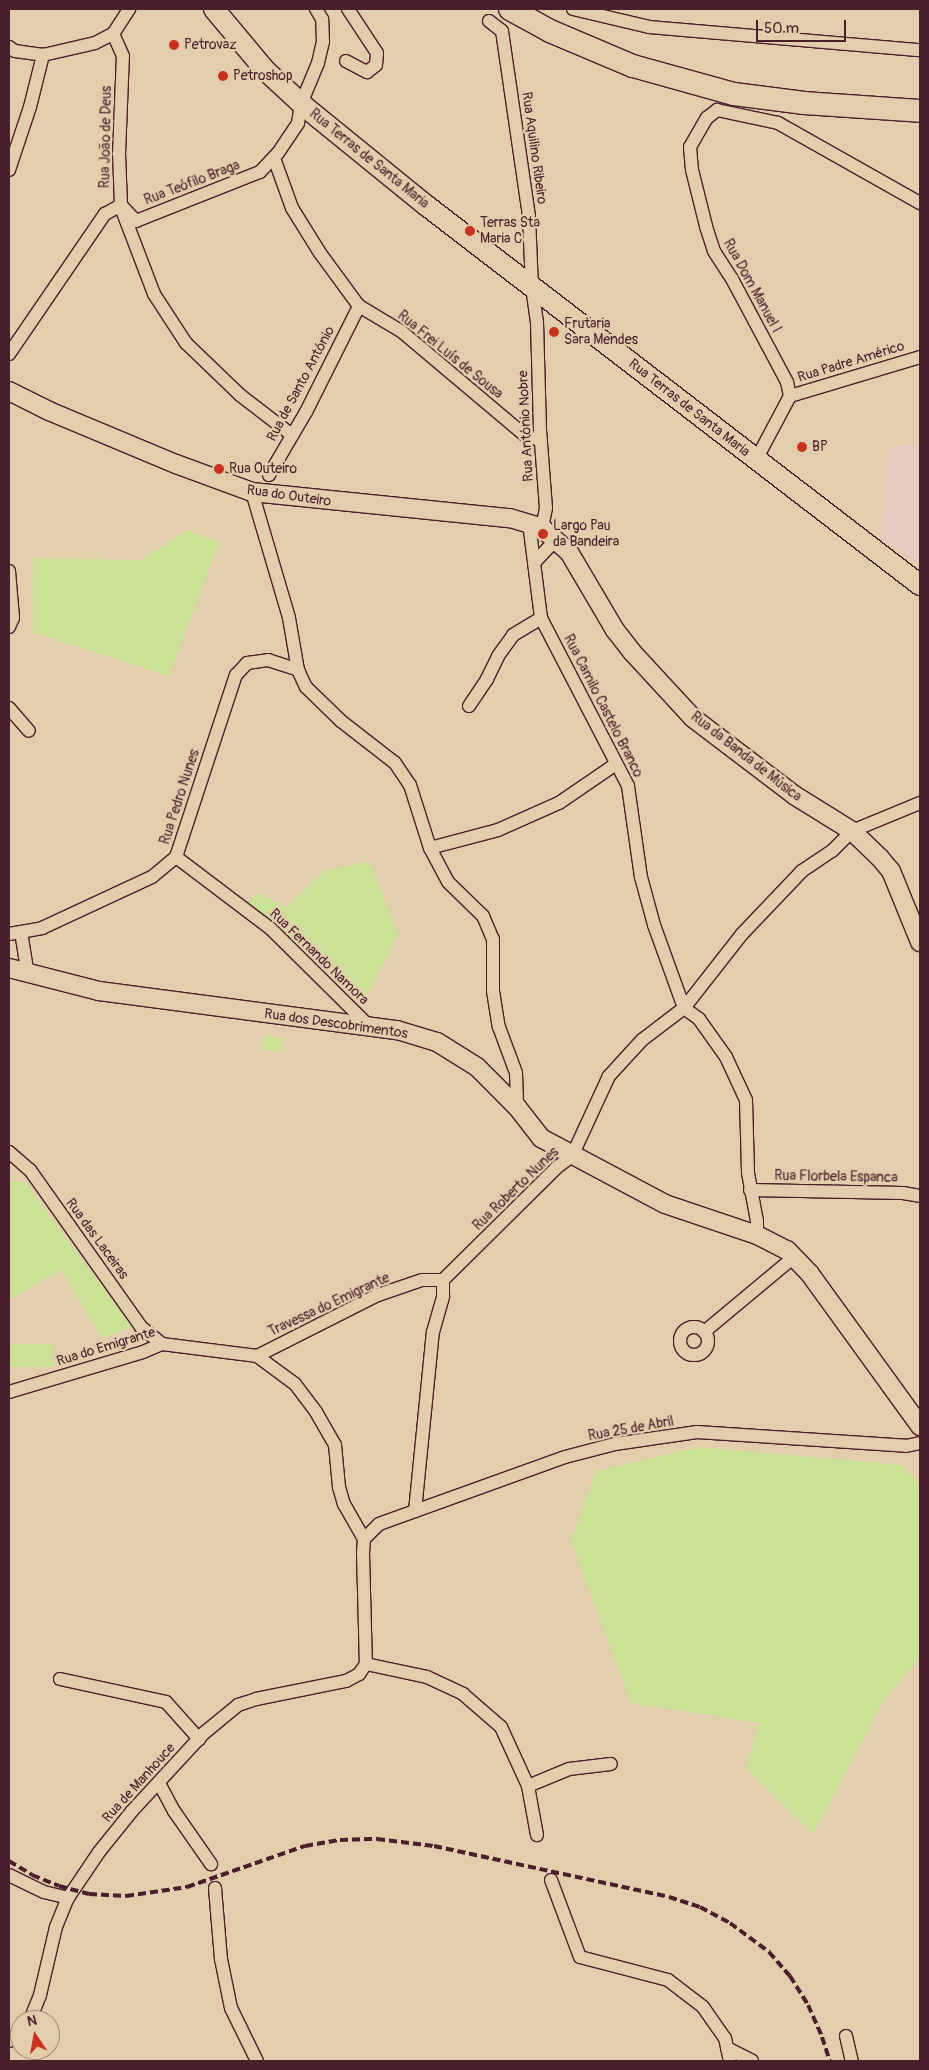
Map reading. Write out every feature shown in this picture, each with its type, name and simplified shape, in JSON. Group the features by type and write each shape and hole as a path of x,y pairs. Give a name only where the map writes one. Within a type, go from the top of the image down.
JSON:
{"highway":[{"path":"510,9 550,31 633,66 725,92 804,103 920,111"},
{"path":"528,9 636,58 684,72 735,84 805,95 920,102"}],"main road":[{"name":"Rua Terras de Santa Maria","path":"214,9 265,70 301,104 427,206 920,585"}],"street":[{"path":"9,47 14,51 43,55 95,43 113,34 129,9"},
{"path":"274,158 298,123 301,104 318,63 323,42 322,19 316,9"},
{"path":"346,62 367,72 376,65 377,53 348,9"},
{"path":"573,9 649,27 920,50"},
{"name":"Rua Aquilino Ribeiro","path":"489,21 502,32 529,216 532,287"},
{"name":"Rua João de Deus","path":"9,354 105,214 121,205 119,154 123,56 113,34"},
{"path":"9,170 30,107 43,55"},
{"name":"Rua Dom Manuel I","path":"790,396 787,382 732,279 714,252 706,226 692,170 690,147 707,118 716,110 778,123 920,203"},
{"name":"Rua Teófilo Braga","path":"121,205 136,221 260,172 274,158"},
{"name":"Rua Frei Luís de Sousa","path":"274,158 292,208 320,254 359,306 401,331 527,437 541,440"},
{"path":"121,205 154,294 186,343 240,395 292,435"},
{"name":"Rua António Nobre","path":"532,287 537,322 541,440 546,508 542,530"},
{"path":"537,322 551,301"},
{"name":"Rua de Santo António","path":"270,476 306,412 359,306"},
{"name":"Rua Padre Américo","path":"790,396 920,357"},
{"name":"Rua do Outeiro","path":"9,391 49,411 176,464 252,492 501,518 542,530"},
{"path":"756,460 790,396"},
{"path":"252,492 289,618 298,670 306,687 340,721 394,763 410,785 430,848 448,882 483,916 493,939 493,991 499,1027 516,1073 517,1106"},
{"path":"534,563 542,530"},
{"name":"Rua Camilo Castelo Branco","path":"542,530 534,563 541,618 628,786 640,877 684,1008"},
{"name":"Rua da Banda de Música","path":"542,530 569,552 615,630 693,718 794,795 852,832 880,858 891,871 920,942"},
{"path":"9,571 13,618 9,627"},
{"path":"469,706 487,679 498,656 513,636 541,618"},
{"name":"Rua Pedro Nunes","path":"28,975 15,933 42,928 152,877 176,857 236,675 247,663 268,660 298,670"},
{"path":"9,708 29,731"},
{"path":"430,848 498,830 559,803 616,764"},
{"path":"852,832 920,803"},
{"name":"Rua Roberto Nunes","path":"443,1280 556,1168 572,1156 609,1076 642,1040 684,1008 742,934 802,871 832,851 852,832"},
{"name":"Rua Fernando Namora","path":"176,857 270,928 369,1026"},
{"name":"Rua dos Descobrimentos","path":"9,968 28,975 99,991 397,1030 437,1042 477,1067 517,1106 541,1138 665,1204 757,1235 787,1250 810,1274 920,1426"},
{"path":"684,1008 699,1018 726,1056 746,1100 750,1190 757,1220 757,1235"},
{"name":"Rua das Laceiras","path":"9,1152 30,1170 141,1327 162,1344"},
{"name":"Rua Florbela Espanca","path":"750,1190 903,1193 920,1196"},
{"path":"704,1332 794,1257"},
{"name":"Travessa do Emigrante","path":"257,1356 378,1295 422,1280 443,1280"},
{"path":"415,1511 433,1332 443,1296 443,1280"},
{"name":"Rua do Emigrante","path":"9,1392 143,1352 162,1344 257,1356 295,1384 316,1412 336,1445 339,1486 344,1504 364,1539"},
{"name":"Rua 25 de Abril","path":"364,1539 379,1524 573,1455 614,1444 697,1432 906,1446 920,1443"},
{"path":"364,1539 366,1664 427,1677 463,1694 501,1727 528,1786 536,1835"},
{"name":"Rua de Manhouce","path":"34,2010 40,1995 56,1928 68,1898 132,1811 199,1739 220,1718 238,1705 256,1699 346,1681 359,1674 366,1664"},
{"path":"60,1679 166,1702 199,1739"},
{"path":"528,1786 569,1769 611,1764"},
{"path":"159,1782 174,1811 211,1864"},
{"path":"9,1875 44,1892 68,1898"},
{"path":"551,1880 580,1957 668,1980 703,2006 724,2038 730,2061"},
{"path":"215,1888 221,1959 231,2008 257,2061"},
{"path":"846,2036 852,2061"},
{"path":"727,2048 752,2061"}],"shaded area":[{"path":"920,442 920,566 892,544 881,543 886,467 892,447"}],"green space":[{"path":"187,530 219,542 169,676 33,632 33,558 141,560"},
{"path":"370,862 398,935 363,1003 249,902 258,893 286,907 325,870"},
{"path":"264,1036 283,1038 281,1052 263,1050"},
{"path":"9,1181 25,1182 132,1327 102,1338 61,1270 9,1300"},
{"path":"9,1344 53,1344 53,1367 9,1367"},
{"path":"699,1447 901,1465 920,1484 920,1658 884,1700 813,1834 746,1769 759,1723 631,1703 571,1541 596,1471"}],"railway":[{"path":"9,1861 32,1875 59,1886 89,1894 126,1896 187,1887 305,1846 340,1840 377,1839 434,1846 669,1897 700,1907 730,1923 769,1952 790,1976 808,2005 830,2061"}],"place":[{"name":"Petrovaz","path":"174,45"},
{"name":"Petroshop","path":"223,76"},
{"name":"Terras Stª Maria C","path":"470,231"},
{"name":"Frutaria Sara Mendes","path":"554,332"},
{"name":"BP","path":"802,447"},
{"name":"Rua Outeiro","path":"219,469"},
{"name":"Largo Pau da Bandeira","path":"543,534"}]}
